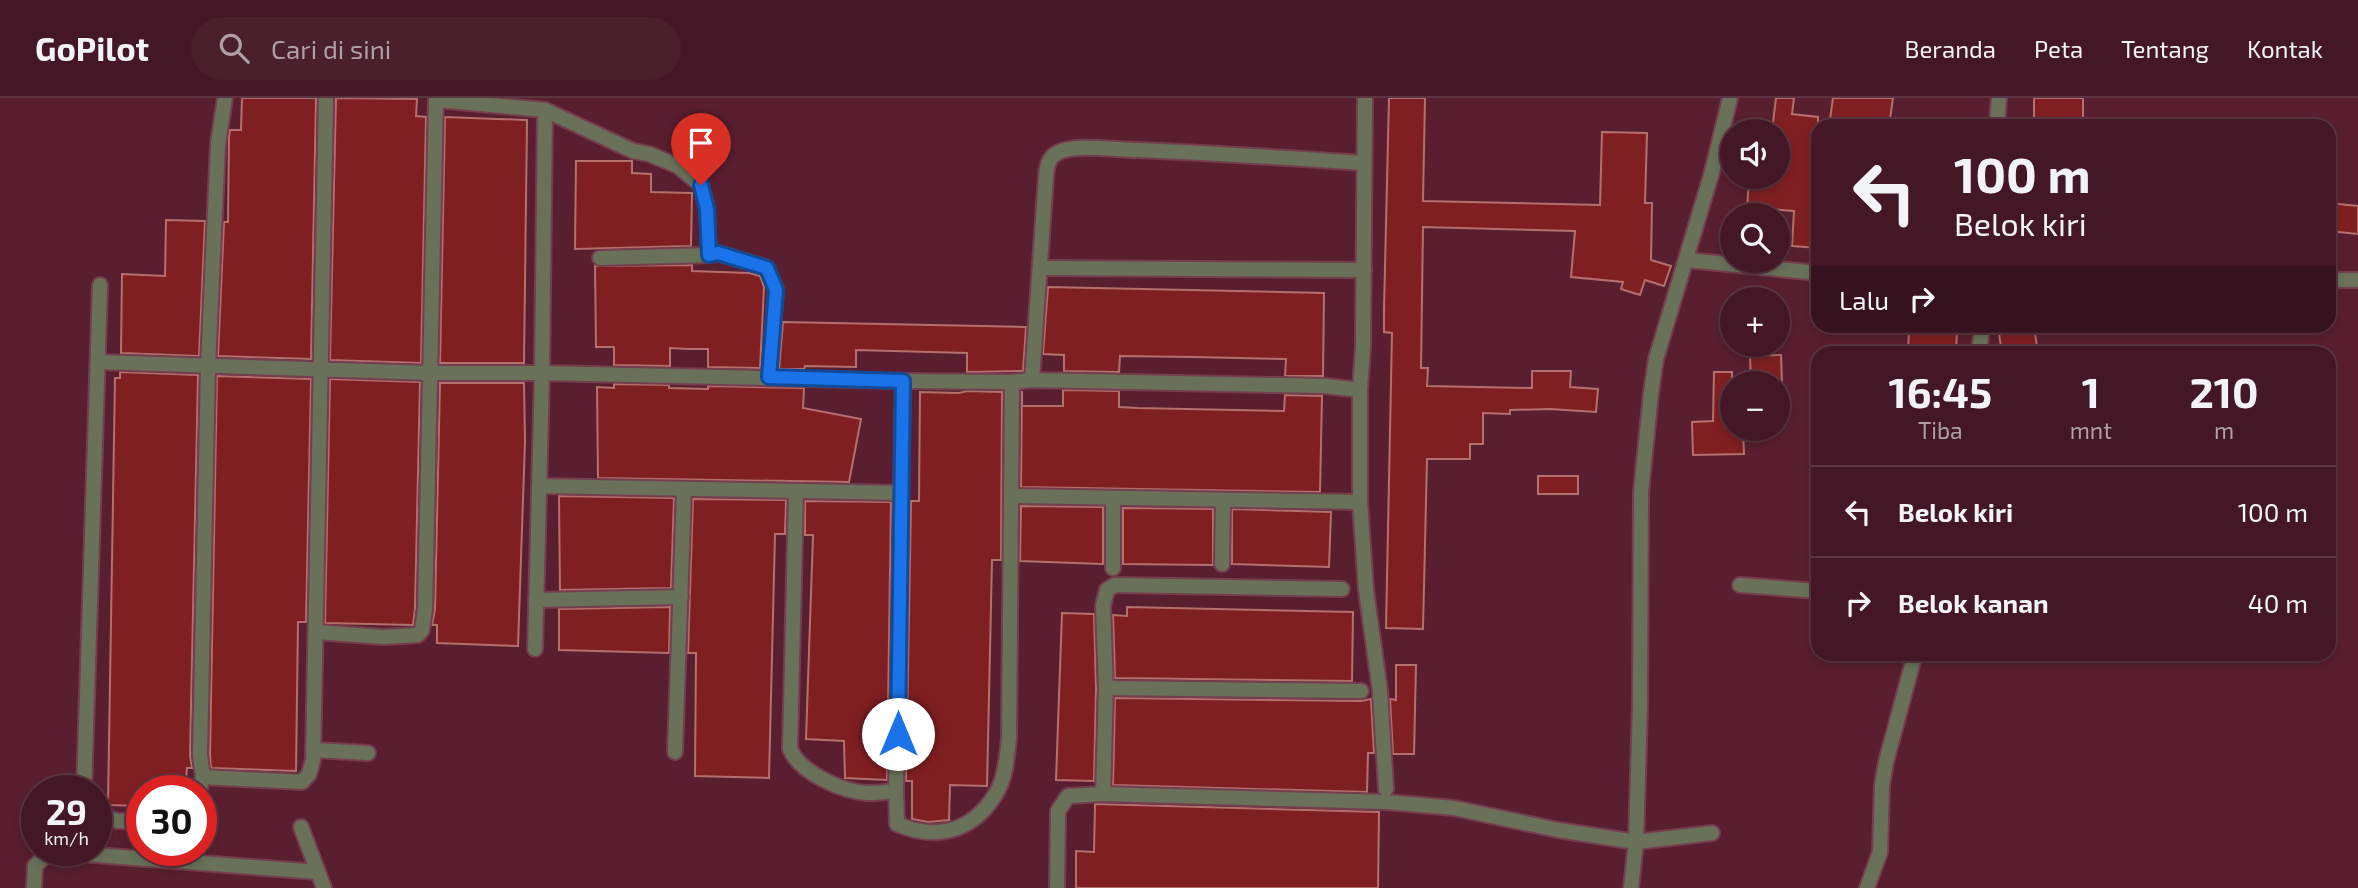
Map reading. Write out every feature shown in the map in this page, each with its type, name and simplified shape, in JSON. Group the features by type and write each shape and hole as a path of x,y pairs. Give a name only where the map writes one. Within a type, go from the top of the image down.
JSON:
{"street":[{"path":"201,775 208,367 218,144 225,98"},
{"path":"217,784 302,782 309,774 314,750 326,98"},
{"path":"1365,98 1360,502 1366,590 1380,691 1386,789"},
{"path":"1631,888 1636,842 1640,705 1641,492 1657,359 1712,172 1730,98"},
{"path":"1998,119 1999,98"},
{"path":"317,632 383,637 418,635 422,630 425,609 436,100 545,110 633,151 649,154 678,166 701,185 707,209 709,255"},
{"path":"535,649 545,110"},
{"path":"1032,380 1047,166 1053,155 1064,150 1088,149 1210,153 1364,163"},
{"path":"600,258 718,253 767,268 776,290 769,377"},
{"path":"1687,260 1811,273"},
{"path":"1041,268 1364,270"},
{"path":"2336,280 2358,280"},
{"path":"86,775 100,285"},
{"path":"99,362 429,373 903,381 1032,380 1325,386 1360,390"},
{"path":"903,381 897,824 926,833 947,832 979,813 999,789 1004,773 1009,739 1012,382"},
{"path":"539,486 900,493"},
{"path":"675,752 684,490"},
{"path":"796,492 790,749 794,760 808,771 842,788 867,793 896,791"},
{"path":"1011,496 1360,502"},
{"path":"1113,498 1113,568"},
{"path":"1222,565 1223,500"},
{"path":"1103,794 1106,688 1103,606 1107,590 1115,585 1342,589"},
{"path":"1740,585 1811,590"},
{"path":"536,600 681,597"},
{"path":"1867,888 1880,852 1882,785 1886,762 1913,661"},
{"path":"1106,688 1361,691"},
{"path":"314,750 368,753"},
{"path":"1057,888 1058,811 1068,796 1103,794 1414,804 1454,808 1558,830 1636,842 1713,833"},
{"path":"301,827 324,888"},
{"path":"34,888 35,866 43,858 56,852 317,872"}],"building":[{"path":"242,98 316,98 311,359 218,356 224,222 228,222 229,136 230,130 241,130"},
{"path":"336,98 417,99 416,116 426,117 421,363 330,360"},
{"path":"1389,98 1425,98 1423,201 1600,205 1602,132 1647,133 1645,203 1652,203 1651,260 1671,266 1664,286 1645,280 1640,295 1621,289 1623,282 1571,277 1575,231 1423,227 1421,368 1428,368 1427,386 1532,388 1532,371 1571,371 1570,387 1598,389 1596,412 1550,409 1510,410 1510,414 1483,413 1483,444 1470,444 1470,459 1427,459 1423,629 1386,628 1392,333 1384,332"},
{"path":"1776,98 1794,98 1792,114 1818,117 1811,119 1811,247 1792,246 1794,211 1790,211 1790,203 1747,203 1748,189 1790,189 1790,119 1773,119"},
{"path":"1833,98 1893,98 1890,119 1830,119"},
{"path":"2034,98 2083,98 2083,119 2034,119"},
{"path":"445,117 527,120 524,363 440,363"},
{"path":"576,161 632,161 632,173 651,174 651,192 692,193 691,246 575,249"},
{"path":"2336,204 2358,206 2358,234 2336,232"},
{"path":"166,220 205,221 199,356 121,353 122,274 165,276"},
{"path":"692,265 692,271 749,273 760,276 764,287 760,368 708,367 708,349 670,348 670,366 614,365 614,347 596,347 595,266"},
{"path":"1048,287 1324,293 1323,376 1285,376 1286,359 1194,357 1120,356 1119,372 1064,371 1064,355 1043,354"},
{"path":"783,322 1026,327 1023,371 967,372 967,353 856,350 856,367 805,366 804,369 779,369"},
{"path":"1909,333 1957,333 1956,346 1908,346"},
{"path":"1999,333 2035,333 2037,346 2001,346"},
{"path":"1750,357 1781,357 1782,371 1751,371"},
{"path":"120,372 198,375 190,755 192,768 187,768 186,775 126,775 126,806 112,805 112,775 108,775 115,378 120,378"},
{"path":"1714,372 1720,372 1720,441 1743,441 1744,454 1693,455 1692,422 1713,421"},
{"path":"217,376 311,379 306,622 298,622 296,771 211,768"},
{"path":"330,379 420,382 413,625 325,623"},
{"path":"440,383 524,383 525,441 518,646 437,643 437,625 432,625 435,609"},
{"path":"614,384 708,389 708,386 804,388 803,408 861,419 849,482 598,478 597,387 614,388"},
{"path":"1063,390 1119,391 1119,407 1137,408 1284,411 1285,395 1322,396 1320,492 1021,487 1022,391 1022,406 1063,406"},
{"path":"920,392 1002,392 1001,560 992,560 987,786 950,785 949,820 928,822 912,819 912,781 906,781 911,501 919,501"},
{"path":"1538,476 1578,476 1578,494 1538,494"},
{"path":"559,496 674,498 671,588 560,590"},
{"path":"693,499 786,500 785,534 775,534 769,778 695,776 696,653 688,653"},
{"path":"805,501 891,502 887,780 845,778 844,741 806,739 813,535 805,535"},
{"path":"1021,506 1103,507 1103,564 1020,561"},
{"path":"1123,508 1213,509 1213,565 1123,564"},
{"path":"1232,509 1331,512 1329,567 1232,564"},
{"path":"670,607 669,653 559,650 559,609"},
{"path":"1127,607 1353,612 1352,681 1115,678 1113,615 1127,616"},
{"path":"1062,613 1094,614 1094,781 1056,780"},
{"path":"1396,665 1416,665 1414,754 1393,754 1390,699 1396,700"},
{"path":"1115,698 1371,699 1374,753 1368,753 1367,792 1113,785"},
{"path":"1095,804 1379,812 1378,888 1076,888 1076,851 1094,852"}],"route":[{"path":"701,185 707,209 709,255 718,253 767,268 776,290 769,377 903,381 898,734"}]}
